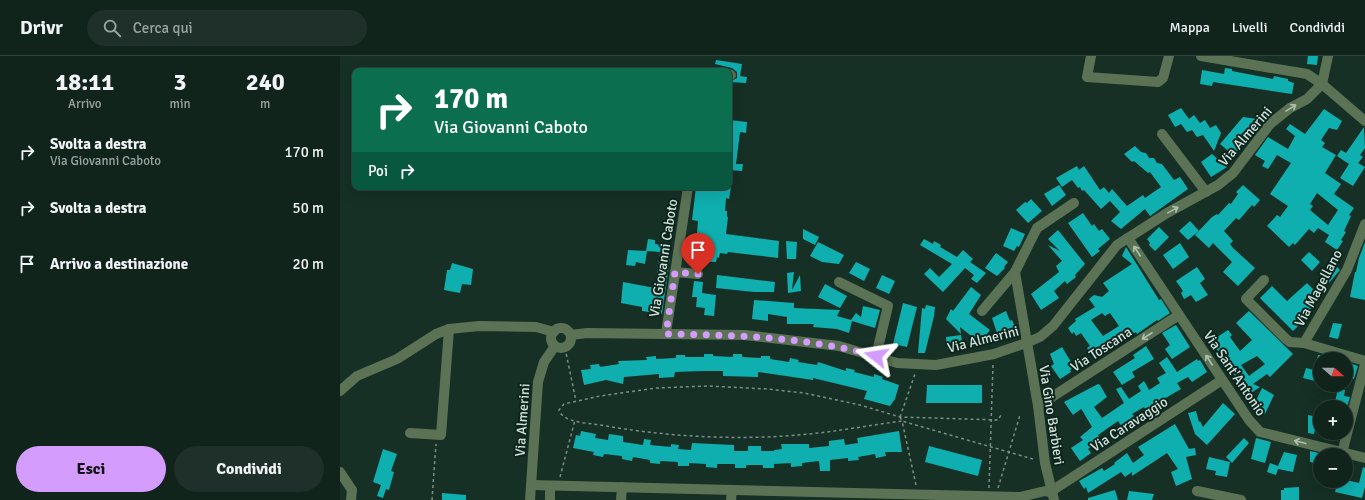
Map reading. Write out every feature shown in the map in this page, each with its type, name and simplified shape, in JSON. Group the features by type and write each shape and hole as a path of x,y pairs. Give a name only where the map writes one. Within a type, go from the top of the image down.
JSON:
{"street":[{"path":"1091,56 1087,77 1158,82 1163,78 1169,56"},
{"path":"1201,56 1307,74 1322,84 1365,121"},
{"path":"1322,84 1328,56"},
{"name":"Via Almerini","path":"571,335 587,333 745,335 839,346 897,363 936,365 994,354 1040,337 1053,326 1117,245 1218,185 1233,173 1270,124 1290,108 1307,99 1322,84"},
{"path":"1162,134 1206,192"},
{"name":"Via Giovanni Caboto","path":"666,334 688,190"},
{"path":"982,311 1015,272 1037,228 1074,203"},
{"name":"Via Magellano","path":"1304,343 1347,270 1365,224"},
{"name":"Via Sant'Antonio","path":"1128,238 1249,420 1260,432 1322,448"},
{"path":"675,272 698,274"},
{"name":"Via Gino Barbieri","path":"1015,272 1038,406 1045,463 1052,496"},
{"path":"1264,280 1246,299 1286,339 1296,344 1304,343 1365,361"},
{"path":"839,282 888,306 876,356"},
{"name":"Via Toscana","path":"1038,406 1179,315"},
{"path":"340,391 357,376 397,358 436,334 450,329 479,326 536,327 554,332 562,328 567,330 571,335 571,341 560,347 552,338 554,332"},
{"path":"410,433 441,436 450,329"},
{"name":"Via Almerini","path":"530,500 538,382 544,362 560,347"},
{"path":"1343,448 1365,364"},
{"name":"Via Caravaggio","path":"1052,496 1222,380"},
{"name":"Via Sant'Antonio","path":"1353,455 1365,458"},
{"path":"340,472 352,490 351,500"},
{"path":"532,485 622,487 732,495 843,496 918,494 1020,497 1045,491 1052,496"},
{"path":"550,500 554,486"},
{"path":"621,500 622,487"},
{"path":"1198,491 1241,500"}],"path":[{"path":"560,347 576,401"},
{"path":"993,496 990,447 994,354"},
{"path":"918,364 900,417 918,494"},
{"path":"1001,415 998,420 900,417 880,410 836,399 742,387 708,386 656,388 576,401 564,404 559,410 561,415 575,420 643,431 756,437 808,434 902,421 1045,463"},
{"path":"993,496 1009,452 1020,415"},
{"path":"554,486 575,420"},
{"path":"432,500 437,435"}],"building":[{"path":"1308,56 1318,56 1317,65 1307,64"},
{"path":"716,60 742,64 740,76 747,77 746,83 732,82 732,80 737,78 737,72 732,68 715,64"},
{"path":"1225,68 1232,69 1232,71 1273,79 1274,76 1288,79 1288,81 1294,83 1292,94 1213,82 1212,86 1200,84 1202,70 1224,74"},
{"path":"1181,108 1189,119 1194,115 1200,123 1205,120 1210,128 1216,125 1221,133 1214,151 1203,135 1197,137 1192,130 1187,132 1181,124 1175,127 1168,115"},
{"path":"1324,109 1342,121 1337,130 1329,128 1321,140 1325,143 1322,147 1336,155 1325,173 1341,184 1334,194 1354,208 1349,215 1351,216 1344,231 1346,232 1341,240 1343,241 1337,250 1325,242 1329,235 1318,228 1314,233 1309,229 1295,245 1293,243 1289,247 1267,226 1277,215 1280,217 1288,206 1270,194 1291,163 1277,155 1268,169 1262,166 1265,161 1255,155 1268,137 1288,149 1295,136 1286,129 1290,124 1305,134","holes":["1317,193 1338,210 1328,225 1310,210 1313,206 1310,204"]},
{"path":"1243,117 1258,119 1261,123 1234,156 1220,144"},
{"path":"732,120 747,122 746,133 740,132 736,164 743,164 742,171 732,170"},
{"path":"1364,127 1365,148 1360,155 1363,157 1358,163 1365,167 1353,186 1340,178 1349,164 1337,156 1341,150 1346,153"},
{"path":"1135,146 1141,152 1146,153 1149,158 1154,158 1157,163 1162,164 1174,180 1180,177 1188,189 1150,216 1145,209 1121,229 1111,221 1120,212 1110,201 1101,209 1084,190 1082,191 1080,187 1078,188 1072,180 1062,187 1056,178 1077,166 1079,170 1084,166 1100,190 1104,187 1109,193 1112,189 1127,206 1143,195 1145,198 1161,187 1150,172 1148,173 1134,161 1132,162 1124,154"},
{"path":"1212,154 1227,167 1211,177 1201,162"},
{"path":"1059,185 1066,195 1052,206 1044,194"},
{"path":"1243,185 1260,200 1254,207 1252,205 1239,220 1236,218 1224,231 1233,241 1230,244 1233,248 1255,268 1238,286 1223,272 1232,262 1213,243 1209,248 1195,235 1212,217 1217,214 1218,215 1229,203 1231,204 1238,194 1236,192"},
{"path":"696,190 730,190 729,199 726,198 725,211 727,211 728,217 726,234 779,241 778,258 728,252 727,254 720,253 716,262 695,261 695,255 692,255 693,246 696,246 698,221 692,220"},
{"path":"1031,199 1042,211 1028,223 1016,210"},
{"path":"1083,213 1092,226 1094,224 1099,231 1102,229 1110,239 1098,249 1100,251 1092,257 1068,223"},
{"path":"1190,221 1199,231 1188,240 1179,231"},
{"path":"1159,227 1169,237 1155,251 1149,245 1150,243 1147,239"},
{"path":"1011,228 1025,234 1019,247 1017,246 1014,251 1003,246"},
{"path":"803,229 819,237 815,245 803,239"},
{"path":"1058,230 1085,264 1075,275 1076,277 1067,284 1065,281 1054,291 1059,298 1041,310 1031,294 1059,272 1056,266 1062,261 1048,245 1060,251 1048,239"},
{"path":"648,239 655,240 655,244 667,246 667,257 670,258 662,314 642,311 642,307 621,303 623,282 655,288 660,252 647,251 645,264 636,262 635,266 626,265 628,250 646,251"},
{"path":"924,239 933,244 934,241 941,245 940,247 957,257 963,250 973,259 970,262 986,273 977,283 971,279 974,275 965,268 943,292 924,274 930,268 939,277 952,264 920,245"},
{"path":"786,241 797,242 796,259 787,259"},
{"path":"818,242 844,255 839,264 822,262 810,256"},
{"path":"1365,242 1365,300 1350,297 1355,272"},
{"path":"1180,243 1189,257 1173,269 1163,255"},
{"path":"1126,247 1159,300 1161,299 1170,313 1137,334 1136,332 1119,343 1118,341 1101,352 1099,351 1092,355 1087,348 1090,346 1081,333 1076,336 1074,332 1072,334 1068,328 1076,321 1075,319 1095,307 1089,299 1094,295 1102,297 1109,291 1103,283 1132,264 1122,256","holes":["1102,313 1105,316 1110,313 1119,326 1103,336 1091,320"]},
{"path":"1309,252 1320,262 1312,271 1301,260"},
{"path":"996,253 1008,262 1004,267 1005,268 997,276 985,268"},
{"path":"856,262 870,269 864,281 849,273"},
{"path":"452,263 473,269 471,285 462,284 460,293 444,290 447,270 450,270"},
{"path":"1335,265 1340,270 1329,283 1325,277"},
{"path":"1197,267 1205,279 1200,283 1208,295 1196,302 1191,295 1184,299 1181,293 1183,291 1176,281"},
{"path":"794,272 792,290 800,275 801,291 788,293 787,273"},
{"path":"717,275 775,282 774,292 754,292 716,288"},
{"path":"882,275 895,281 889,294 876,288"},
{"path":"694,281 703,282 702,293 716,295 714,316 704,315 705,308 696,307 697,297 692,297"},
{"path":"1307,283 1318,294 1308,305 1312,308 1303,318 1305,319 1293,331 1260,298 1272,286 1287,301"},
{"path":"825,284 847,296 840,308 818,297"},
{"path":"971,287 981,295 969,314 990,330 980,343 960,327 961,334 946,319 951,309 953,311"},
{"path":"754,300 794,303 794,308 840,310 837,316 851,320 856,313 861,317 863,306 880,310 875,328 852,321 849,333 837,329 813,327 814,324 787,324 787,317 768,314 768,321 752,319"},
{"path":"903,303 917,307 907,347 893,344"},
{"path":"926,305 935,307 934,316 925,353 918,353 922,308 925,309"},
{"path":"1006,311 1010,321 1012,320 1016,329 998,336 992,318"},
{"path":"1249,311 1293,354 1270,377 1267,374 1253,384 1260,387 1248,395 1211,341 1228,330 1232,335 1230,337 1240,351 1252,340 1236,323","holes":["1257,356 1265,364 1249,376 1241,365"]},
{"path":"1333,323 1342,324 1338,339 1329,337"},
{"path":"1176,325 1190,347 1172,359 1165,349 1170,345 1162,333"},
{"path":"961,335 963,348 947,349 946,337"},
{"path":"1146,346 1154,359 1132,372 1135,377 1122,385 1113,372 1135,358 1133,355"},
{"path":"1062,347 1074,367 1070,370 1071,372 1060,379 1051,366 1054,364 1050,354"},
{"path":"704,354 733,357 733,354 742,354 742,357 761,358 761,356 770,356 770,359 789,362 790,358 799,360 798,362 817,365 818,362 846,371 846,368 855,370 854,372 874,377 874,374 883,377 882,379 899,385 895,399 890,406 864,399 867,391 813,378 813,380 758,372 758,377 723,376 723,371 702,371 675,372 674,377 659,378 659,374 624,377 623,384 606,380 584,385 581,370 591,369 590,365 599,364 600,367 619,364 618,361 647,360 646,357 656,356 656,359 676,358 676,355 685,355 685,357 704,357"},
{"path":"1167,357 1177,372 1197,359 1198,361 1200,360 1207,372 1192,382 1188,377 1177,383 1181,389 1146,411 1144,407 1132,414 1134,416 1131,418 1133,420 1122,427 1118,421 1098,435 1100,439 1088,449 1091,453 1080,461 1071,448 1083,440 1080,437 1092,427 1081,409 1073,415 1064,402 1098,384 1107,397 1094,407 1102,418 1124,403 1116,389 1121,387 1129,399 1141,391 1138,386 1144,381 1149,390 1160,383 1157,378 1166,373 1159,363"},
{"path":"1353,364 1358,366 1353,379"},
{"path":"1306,368 1313,370 1313,380 1303,378"},
{"path":"927,385 982,385 982,403 926,403"},
{"path":"1262,388 1274,395 1265,414 1253,407"},
{"path":"1337,392 1345,392 1344,396 1350,397 1349,400 1335,400"},
{"path":"1223,403 1235,414 1207,445 1195,434 1188,413 1196,411 1199,422 1200,421 1203,427"},
{"path":"1308,415 1313,416 1313,434 1308,433"},
{"path":"1175,424 1189,449 1195,448 1196,455 1186,457 1192,479 1176,486 1171,472 1178,469 1167,453 1132,476 1132,472 1125,477 1121,472 1088,493 1086,487 1084,489 1079,481 1102,468 1104,471 1115,464 1114,463 1127,453 1133,463 1144,455 1138,447"},
{"path":"581,431 596,434 595,438 608,440 609,434 623,436 623,442 643,445 644,439 651,440 650,445 671,447 671,444 679,445 678,449 691,450 692,443 734,445 734,451 748,451 748,446 761,446 761,451 774,451 782,449 781,444 809,444 809,448 829,446 829,441 844,439 845,445 858,443 857,438 899,431 902,452 885,452 886,456 876,458 875,454 858,457 859,460 848,461 848,458 830,460 830,471 820,471 819,461 802,463 802,466 791,467 791,463 774,464 774,468 763,468 763,465 746,465 746,468 735,468 735,464 717,464 717,468 706,467 706,464 689,463 689,466 678,466 678,462 660,461 660,464 650,463 650,460 633,457 632,461 622,459 622,456 604,454 603,457 593,455 594,452 573,448 576,435 580,436"},
{"path":"1244,438 1249,443 1232,463 1226,457"},
{"path":"1256,438 1271,442 1265,463 1251,459"},
{"path":"929,446 982,460 978,476 925,462"},
{"path":"383,449 397,454 391,471 394,472 389,490 386,489 383,498 377,496 381,485 373,482"},
{"path":"1310,451 1313,452 1313,463 1310,462"},
{"path":"1284,452 1297,455 1293,472 1278,469 1276,475 1267,472 1270,463 1278,466"},
{"path":"1209,457 1230,462 1227,477 1215,475 1216,471 1206,469"},
{"path":"1363,467 1365,468 1365,487 1362,498 1335,492 1336,488 1353,488 1353,482 1359,483"},
{"path":"1299,487 1299,500 1281,500 1281,490 1284,490 1284,488"},
{"path":"1115,490 1118,500 1088,500 1088,498"},
{"path":"1129,491 1154,494 1152,500 1127,500"},
{"path":"442,493 466,495 466,500 442,500"}],"route":[{"path":"698,274 675,272 666,334 745,335 839,346 876,356"}]}
